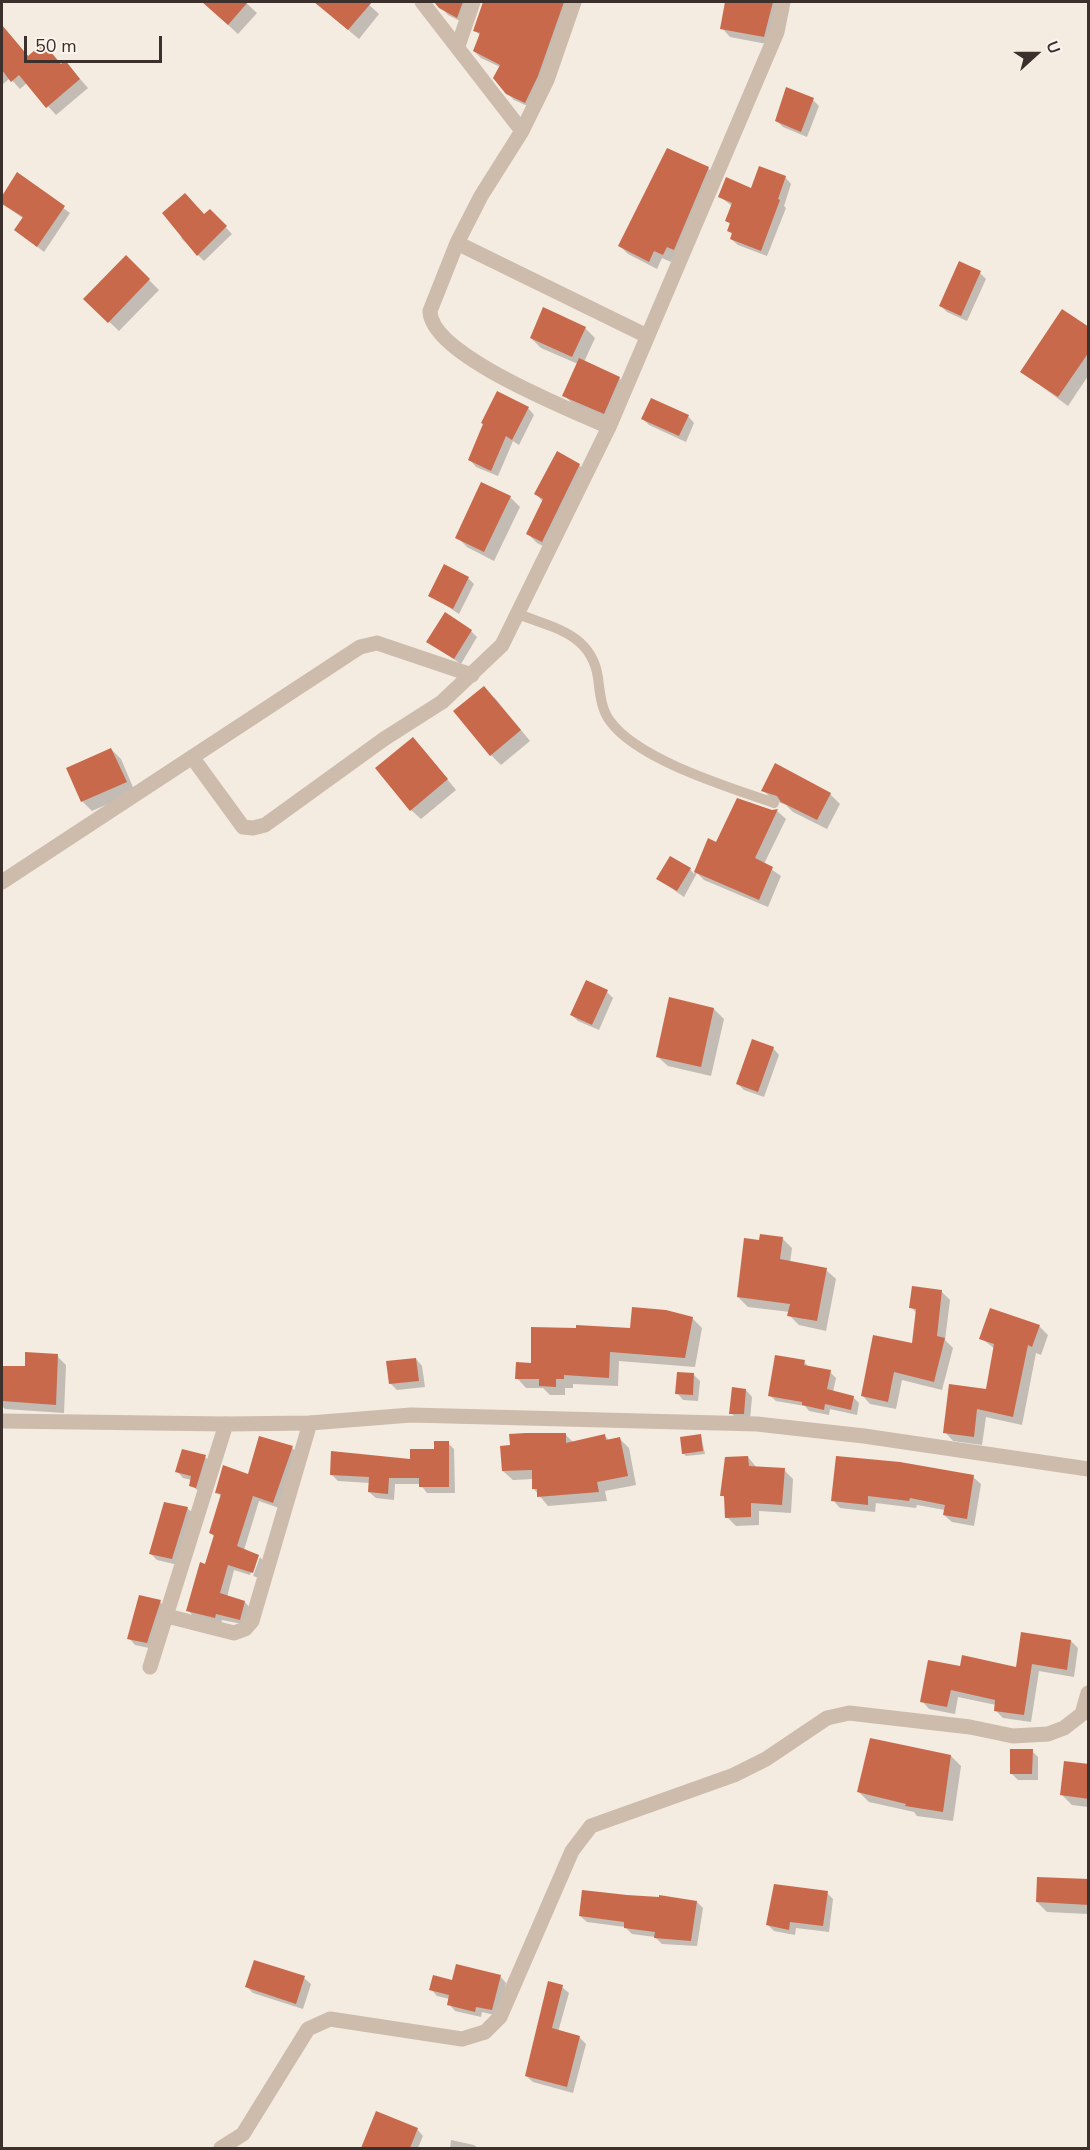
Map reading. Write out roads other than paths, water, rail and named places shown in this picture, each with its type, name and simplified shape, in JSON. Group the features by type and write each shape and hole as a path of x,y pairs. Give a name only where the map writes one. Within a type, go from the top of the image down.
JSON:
{"street":[{"path":"422,2 522,131"},
{"path":"458,46 473,2"},
{"path":"574,2 547,80 522,131 481,196 457,243 430,312 435,330 494,374 609,427"},
{"path":"192,757 243,827 253,828 265,825 384,739 442,702 502,645 609,427 777,32 783,2"},
{"path":"457,243 647,336"},
{"path":"2,882 360,647 376,643 472,675"},
{"path":"2,1421 226,1424 310,1422 411,1415 757,1424 864,1436 1089,1469"},
{"path":"167,1616 234,1633 245,1629 252,1621 310,1422"},
{"path":"150,1667 226,1424"},
{"path":"221,2148 243,2134 308,2029 330,2019 356,2021 462,2039 484,2032 500,2017 572,1851 591,1826 734,1775 766,1759 827,1718 849,1713 960,1726 1013,1736 1048,1734 1064,1728 1082,1714 1089,1693"}],"lane":[{"path":"518,614 567,634 586,645 596,661 603,709 612,723 645,750 692,773 774,803"}]}
